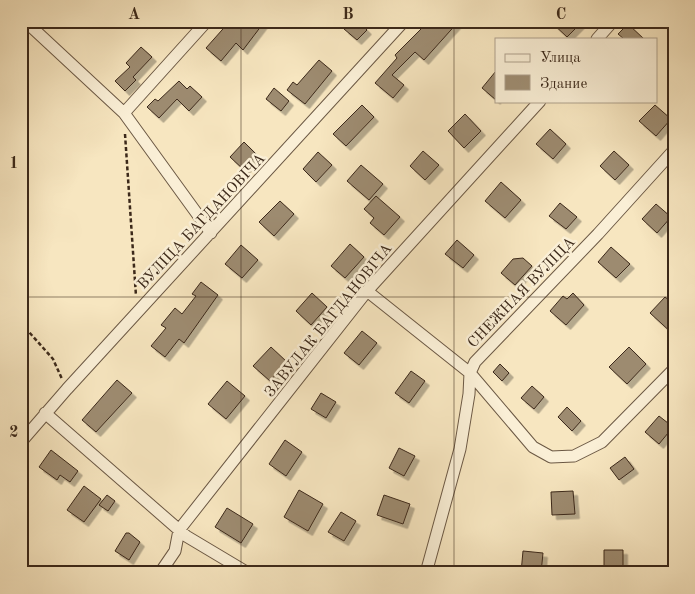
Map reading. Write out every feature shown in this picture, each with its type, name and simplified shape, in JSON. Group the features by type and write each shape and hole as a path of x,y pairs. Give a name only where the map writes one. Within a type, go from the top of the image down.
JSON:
{"street":[{"path":"25,21 124,113 212,232"},
{"path":"124,113 207,21"},
{"name":"ВУЛІЦА БАГДАНОВІЧА","path":"21,442 45,413 404,21"},
{"path":"599,38 613,21"},
{"name":"ЗАВУЛАК БАГДАНОВІЧА","path":"160,573 175,551 179,530 367,291 539,102"},
{"name":"СНЕЖНАЯ ВУЛІЦА","path":"426,573 460,449 469,394 470,373 475,362 598,234 674,150"},
{"path":"367,291 470,373 533,447 551,457 574,456 602,442 674,369"},
{"path":"45,413 179,530 248,573"}],"path":[{"path":"125,132 136,297 143,306"},
{"path":"21,323 53,359 67,389"}],"building":[{"path":"230,21 265,21 243,50 236,43 221,61 206,48"},
{"path":"351,21 358,21 367,30 357,40 344,29"},
{"path":"429,21 459,21 424,60 415,52 392,75 404,85 393,98 375,83 397,58 395,55"},
{"path":"550,21 583,21 567,37"},
{"path":"628,24 643,38 623,38 618,34"},
{"path":"141,47 152,57 133,77 136,80 125,91 115,81 130,67 126,63"},
{"path":"319,60 332,71 305,104 287,90 293,82 297,85"},
{"path":"495,72 495,99 482,88"},
{"path":"179,81 187,89 190,86 202,97 189,111 177,99 159,118 147,107 155,99 158,101"},
{"path":"274,88 289,101 281,111 266,99"},
{"path":"362,105 374,117 346,146 333,134"},
{"path":"655,105 671,119 656,136 639,121"},
{"path":"465,114 481,131 464,148 448,131"},
{"path":"550,129 566,144 553,159 536,144"},
{"path":"244,142 257,155 244,170 230,157"},
{"path":"423,151 439,165 425,180 410,166"},
{"path":"614,151 629,165 615,180 600,166"},
{"path":"318,152 332,165 316,182 303,169"},
{"path":"361,165 383,184 369,200 347,181"},
{"path":"501,182 521,200 505,218 485,201"},
{"path":"376,196 400,217 384,235 370,223 374,218 364,209"},
{"path":"280,201 294,214 274,236 259,222"},
{"path":"560,203 577,217 566,229 549,216"},
{"path":"656,204 671,217 657,233 642,219"},
{"path":"457,240 474,255 463,268 445,254"},
{"path":"350,244 364,257 345,278 331,266"},
{"path":"241,245 258,260 242,278 225,264"},
{"path":"611,247 630,264 616,278 598,262"},
{"path":"523,258 532,266 515,285 501,273 513,259"},
{"path":"201,282 218,295 184,343 179,339 165,357 151,346 166,328 161,325 175,308 182,314 196,296 192,294"},
{"path":"312,293 327,307 311,325 296,311"},
{"path":"573,293 584,305 566,325 550,311 563,296 567,299"},
{"path":"665,297 674,304 674,335 650,313"},
{"path":"362,331 377,343 359,365 344,353"},
{"path":"271,347 287,362 270,381 253,366"},
{"path":"629,347 646,364 627,384 609,367"},
{"path":"500,364 509,373 502,381 493,372"},
{"path":"411,371 425,381 409,403 395,393"},
{"path":"117,380 132,393 96,432 82,420"},
{"path":"227,381 245,396 226,419 208,404"},
{"path":"532,386 544,397 534,409 521,398"},
{"path":"321,393 336,402 326,418 311,409"},
{"path":"567,407 581,421 572,431 558,417"},
{"path":"659,416 673,427 659,444 645,432"},
{"path":"285,440 302,452 286,476 269,464"},
{"path":"399,448 415,456 404,476 389,468"},
{"path":"51,450 78,471 70,482 60,475 57,480 39,467"},
{"path":"625,457 634,469 619,480 610,468"},
{"path":"84,486 101,499 84,522 67,510"},
{"path":"299,490 323,504 308,531 284,517"},
{"path":"573,491 575,514 552,515 551,492"},
{"path":"107,495 115,501 108,511 99,505"},
{"path":"384,495 410,504 403,524 377,515"},
{"path":"227,508 253,524 241,543 215,527"},
{"path":"341,512 356,521 344,541 328,532"},
{"path":"126,533 129,533 140,542 129,560 115,551"},
{"path":"604,550 623,550 623,573 604,573"},
{"path":"523,551 543,553 541,573 521,573"}]}
